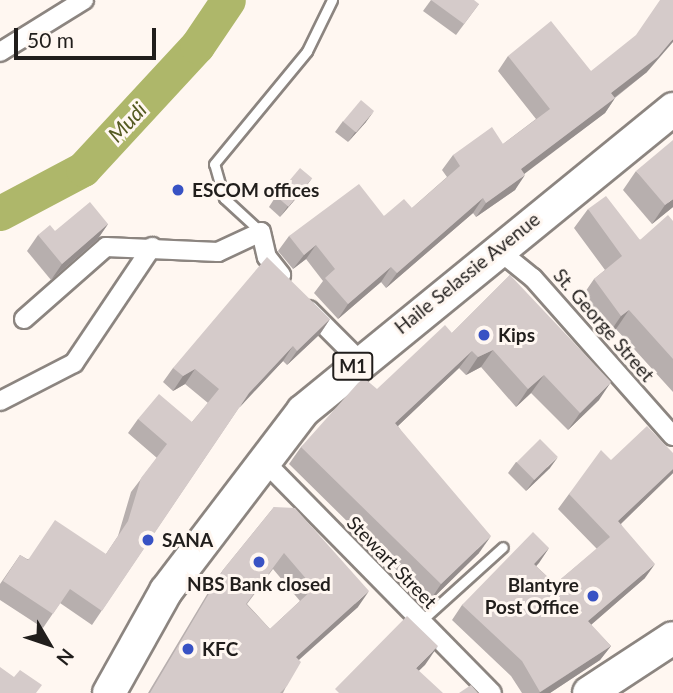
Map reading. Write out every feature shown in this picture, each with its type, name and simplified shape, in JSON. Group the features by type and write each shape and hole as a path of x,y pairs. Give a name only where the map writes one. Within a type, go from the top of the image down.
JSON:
{"highway":[{"name":"Haile Selassie Avenue","path":"109,693 166,591 262,459 359,360 673,109"},
{"path":"589,693 673,638"}],"street":[{"path":"0,52 84,0"},
{"path":"24,320 106,247 152,247 218,253 261,232 267,257 359,360"},
{"path":"0,401 74,363 152,247"},
{"name":"St. George Street","path":"497,249 533,278 673,436"},
{"name":"Stewart Street","path":"262,459 492,693"}],"lane":[{"path":"261,232 224,198 214,164 307,51 332,0"},
{"path":"421,621 503,547"}],"building":[{"path":"431,0 474,0 479,4 464,24"},
{"path":"660,0 673,0 673,39 658,57 611,93 615,98 521,169 525,175 486,203 483,198 397,273 391,267 348,304 325,278 335,269 316,245 304,255 289,236 359,184 384,216 404,199 412,208 460,166 453,155 492,127 503,144 550,109 508,56 551,21 591,71 636,35"},
{"path":"361,100 374,111 356,132 343,121"},
{"path":"673,140 673,199 665,205 636,171"},
{"path":"300,168 312,178 288,207 276,196"},
{"path":"606,196 640,240 668,215 673,221 673,359 629,310 621,316 594,279 622,256 588,209"},
{"path":"90,202 108,224 62,264 38,235 50,225 55,231"},
{"path":"267,257 330,319 297,351 293,346 249,393 102,611 70,589 53,614 3,581 20,555 28,560 55,520 106,554 128,521 141,478 167,444 138,419 159,394 192,422 219,389 195,369 183,376 173,368"},
{"path":"510,275 611,382 580,413 544,375 528,389 493,350 478,357 472,351 395,423 491,536 441,584 301,447 364,378 377,389 445,325 452,333"},
{"path":"647,426 673,453 673,469 618,521 655,564 588,621 611,646 540,692 522,661 462,605 533,532 549,548 534,564 555,584 610,537 569,494 601,450 611,460"},
{"path":"540,439 558,457 534,480 517,462"},
{"path":"274,507 295,508 369,591 296,657 301,662 280,693 150,693 223,570","holes":["284,553 314,588 270,629 246,604"]},
{"path":"407,616 438,646 416,668 443,693 339,693 335,689"},
{"path":"0,667 14,677 20,670 42,685 36,693 0,693"},
{"path":"471,685 478,693 459,693"}],"waterway":[{"name":"Mudi","path":"0,213 83,169 197,46 228,0"}],"place":[{"name":"ESCOM offices","path":"178,190"},
{"name":"Kips","path":"484,335"},
{"name":"SANA","path":"148,540"},
{"name":"NBS Bank closed","path":"259,562"},
{"name":"Blantyre Post Office","path":"593,596"},
{"name":"KFC","path":"188,649"}]}
